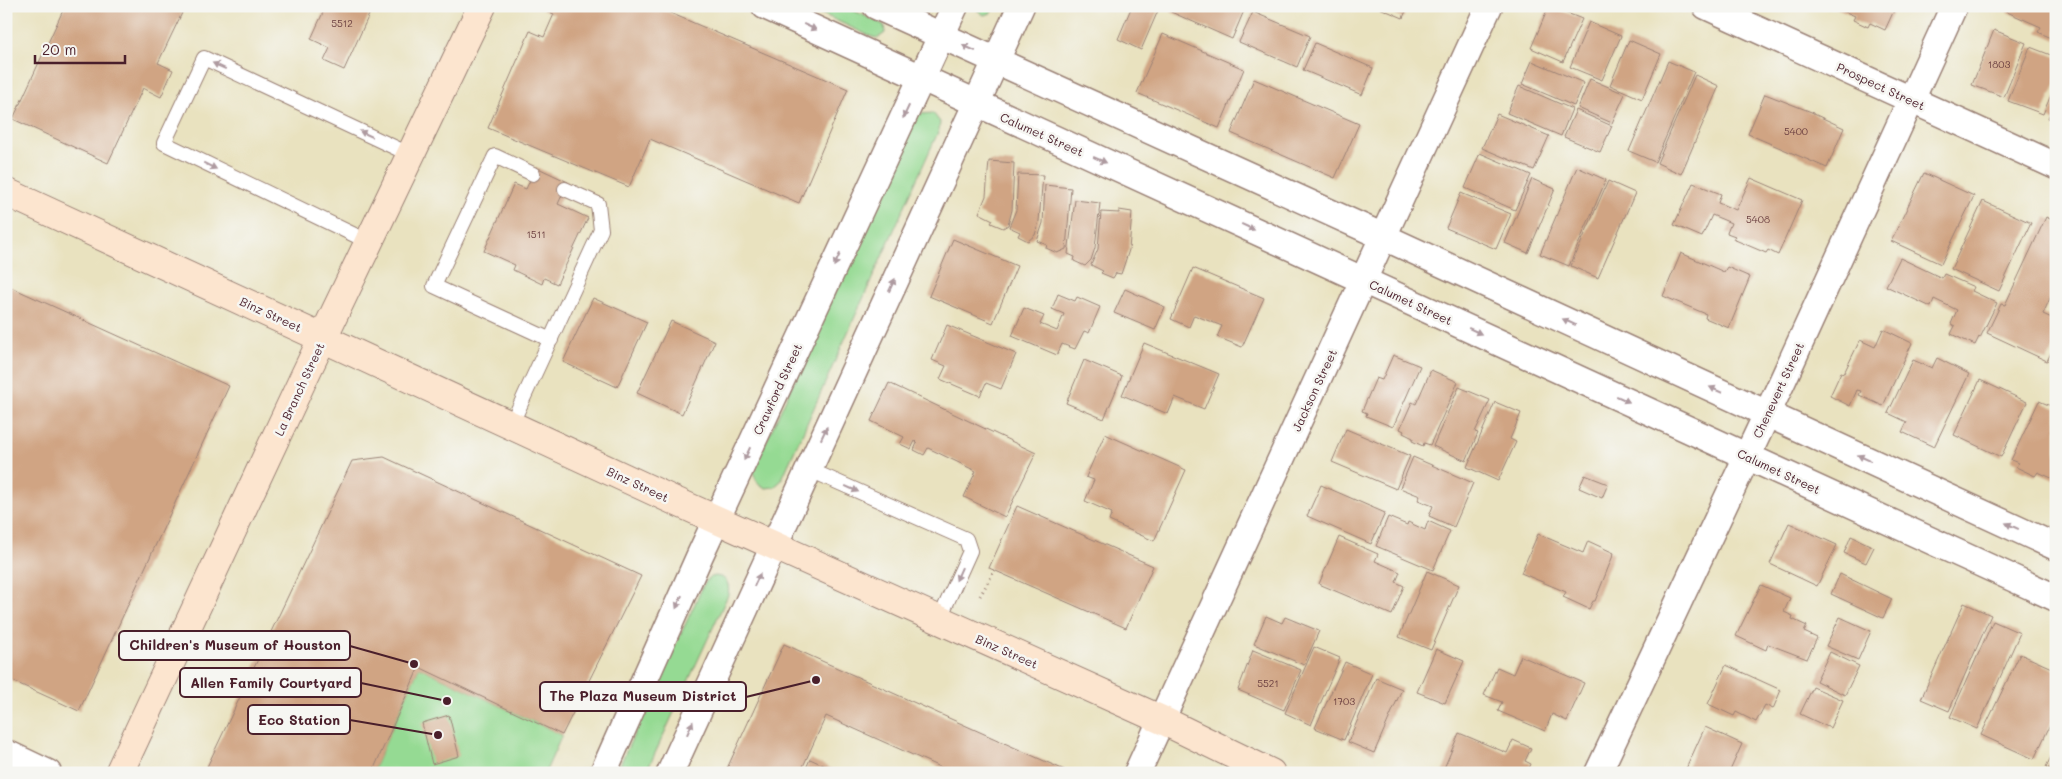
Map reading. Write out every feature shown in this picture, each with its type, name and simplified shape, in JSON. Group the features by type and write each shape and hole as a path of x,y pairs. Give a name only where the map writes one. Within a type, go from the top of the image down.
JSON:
{"main road":[{"name":"La Branch Street","path":"119,773 323,338 482,6"},
{"name":"Binz Street","path":"6,192 511,426 1162,720 1272,773"}],"street":[{"name":"Calumet Street","path":"765,6 2056,598"},
{"path":"876,6 1384,237 2056,547"},
{"name":"Crawford Street","path":"603,773 717,519 955,6"},
{"path":"670,773 1021,6"},
{"name":"Jackson Street","path":"1137,773 1489,6"},
{"name":"Prospect Street","path":"1706,6 2056,166"},
{"name":"Chenevert Street","path":"1598,773 1768,414 1954,6"},
{"path":"6,753 48,773"}],"lane":[{"path":"369,242 164,144 204,58 411,155"},
{"path":"533,174 495,156 434,286 550,340"},
{"path":"511,426 601,230 598,204 565,189"},
{"path":"808,469 966,539 970,551 939,620"}],"path":[{"path":"980,596 995,570"}],"green space":[{"path":"805,6 844,6 884,25 885,33 878,38 872,37"},
{"path":"995,6 991,13 984,15 973,7"},
{"path":"933,113 940,122 939,130 781,481 774,487 766,488 756,480 754,468 916,117 920,114"},
{"path":"715,576 727,582 728,595 646,773 616,773 704,584 709,578"},
{"path":"419,667 562,735 545,773 372,773"}],"building":[{"path":"65,6 168,6 182,13 158,63 173,70 161,97 143,88 108,163 13,119"},
{"path":"326,6 373,6 344,70 324,61 330,48 311,39"},
{"path":"544,6 654,6 848,89 799,203 650,139 629,187 488,128 530,31 544,37 554,14 542,9"},
{"path":"1132,6 1160,6 1141,50 1118,39"},
{"path":"1174,6 1246,6 1232,39 1171,12"},
{"path":"1375,6 1408,6 1403,18"},
{"path":"1549,6 1582,19 1563,62 1531,48"},
{"path":"1832,6 1896,6 1885,30 1870,23 1868,27 1853,20 1855,16"},
{"path":"2009,6 2056,6 2056,40 2038,32 2041,27 2007,12"},
{"path":"1253,12 1310,36 1297,67 1239,42"},
{"path":"1589,22 1621,36 1602,80 1570,67"},
{"path":"1994,30 2026,43 2004,97 1972,85"},
{"path":"1163,34 1244,69 1219,128 1137,93"},
{"path":"1629,40 1661,54 1642,99 1610,85"},
{"path":"1315,43 1373,68 1362,95 1303,70"},
{"path":"2030,47 2056,57 2056,83 2043,114 2008,101"},
{"path":"1532,61 1584,83 1574,106 1522,84"},
{"path":"1668,61 1694,72 1655,162 1629,151"},
{"path":"1695,75 1719,86 1681,174 1657,163"},
{"path":"1254,79 1359,124 1335,178 1231,133"},
{"path":"1590,79 1625,94 1612,123 1578,108"},
{"path":"1519,86 1572,109 1561,136 1507,113"},
{"path":"1765,94 1814,113 1844,128 1827,168 1748,134"},
{"path":"2056,99 2056,121 2048,118"},
{"path":"1576,110 1612,126 1600,152 1564,137"},
{"path":"1497,114 1549,136 1534,170 1482,148"},
{"path":"1480,153 1531,175 1515,210 1465,188"},
{"path":"989,161 1014,163 1012,210 1008,225 1003,228 991,223 993,220 979,213 986,196"},
{"path":"536,167 568,182 558,204 588,218 557,284 544,278 542,284 513,270 515,265 484,251 514,184 526,189"},
{"path":"1577,167 1606,180 1569,266 1540,254"},
{"path":"1924,173 1974,196 1941,264 1891,241"},
{"path":"1018,174 1043,175 1039,221 1035,235 1028,241 1018,236 1020,232 1009,227 1016,210"},
{"path":"1751,178 1802,200 1778,255 1768,250 1766,253 1733,239 1735,236 1727,233 1731,223 1712,215 1702,237 1674,225 1693,183 1721,194 1718,203 1736,210"},
{"path":"1532,179 1555,189 1528,253 1505,243"},
{"path":"1608,181 1635,193 1598,278 1571,266"},
{"path":"1045,185 1071,188 1066,249 1057,253 1046,248 1047,245 1037,241 1043,223"},
{"path":"1461,193 1511,214 1496,249 1446,228"},
{"path":"1075,200 1100,203 1095,248 1091,260 1085,266 1074,261 1075,257 1068,254"},
{"path":"1983,201 2031,223 1999,291 1951,269"},
{"path":"1119,210 1132,212 1129,250 1121,274 1116,273 1113,278 1101,273 1103,271 1091,265 1098,249 1101,212 1119,213"},
{"path":"2046,217 2056,222 2056,294 2054,298 2051,296 2043,314 2056,320 2056,343 2047,361 1987,333 2001,304 2005,305"},
{"path":"953,239 1017,266 993,323 929,296"},
{"path":"1681,253 1724,272 1727,267 1750,277 1729,328 1705,318 1706,314 1663,296"},
{"path":"1900,258 1942,278 1944,274 1974,287 1972,291 1997,303 1975,345 1951,334 1955,326 1951,324 1957,310 1934,299 1931,307 1886,286"},
{"path":"1193,268 1264,298 1242,347 1217,337 1222,326 1194,315 1189,327 1171,319"},
{"path":"6,285 229,386 79,711 6,678"},
{"path":"1125,289 1165,307 1155,330 1114,313"},
{"path":"1058,294 1075,301 1077,297 1100,307 1089,333 1084,331 1075,349 1062,344 1057,355 1012,336 1024,308 1044,316 1040,324 1057,331 1064,314 1052,309"},
{"path":"593,298 647,322 617,387 563,362"},
{"path":"671,321 715,341 682,414 637,393"},
{"path":"947,325 1016,354 1001,389 986,383 980,396 940,379 946,366 932,360"},
{"path":"1883,329 1912,343 1883,406 1859,395 1861,391 1857,390 1850,406 1830,396 1841,372 1844,373 1860,340 1875,347"},
{"path":"1144,343 1219,374 1204,409 1175,397 1168,414 1122,395"},
{"path":"1393,355 1420,366 1393,427 1366,416 1367,413 1362,411 1376,378 1382,380"},
{"path":"1937,358 1969,374 1934,447 1902,432 1907,422 1888,413 1913,360 1932,368"},
{"path":"1084,360 1122,376 1104,419 1066,403"},
{"path":"1431,370 1458,382 1430,445 1424,443 1423,446 1412,441 1413,438 1403,433 1404,431 1400,429 1412,402 1416,404"},
{"path":"1980,380 2027,402 2001,457 1954,435"},
{"path":"889,383 1036,453 1005,517 964,497 976,471 928,448 924,455 914,450 917,443 915,441 911,449 900,444 904,437 871,421"},
{"path":"1459,387 1490,400 1475,432 1478,433 1466,461 1433,446"},
{"path":"2039,401 2056,408 2056,480 2038,472 2035,476 2016,467 2018,463 2011,460"},
{"path":"1495,402 1521,413 1510,439 1516,442 1498,481 1467,467"},
{"path":"1346,429 1410,456 1396,489 1332,462"},
{"path":"1105,434 1186,470 1154,541 1109,521 1112,513 1085,501 1094,480 1086,477"},
{"path":"384,457 641,576 562,735 419,667 372,773 215,773 206,769 352,461"},
{"path":"1413,457 1473,483 1454,527 1429,516 1433,506 1418,500 1420,496 1400,488"},
{"path":"1585,475 1608,484 1602,498 1579,488"},
{"path":"1321,485 1385,513 1371,544 1307,516"},
{"path":"1017,506 1153,566 1126,628 989,568"},
{"path":"1388,517 1407,525 1408,522 1425,530 1428,521 1450,531 1433,570 1376,546"},
{"path":"1789,523 1837,545 1817,586 1770,564"},
{"path":"1538,534 1583,553 1588,541 1614,553 1595,601 1593,601 1589,609 1563,597 1566,592 1521,573"},
{"path":"1851,536 1874,547 1866,563 1844,553"},
{"path":"1339,537 1378,554 1375,561 1400,572 1396,582 1404,586 1392,615 1319,584"},
{"path":"1427,571 1459,585 1431,650 1399,637"},
{"path":"1840,574 1892,599 1883,618 1831,594"},
{"path":"1761,585 1790,598 1784,612 1793,616 1792,619 1807,626 1804,632 1817,638 1807,659 1768,644 1766,650 1736,636"},
{"path":"1964,603 1991,615 1949,711 1921,699"},
{"path":"1266,616 1282,623 1285,617 1319,631 1304,665 1254,644"},
{"path":"1840,617 1871,631 1858,660 1826,646"},
{"path":"1993,621 2020,633 1977,729 1950,717"},
{"path":"784,644 1071,773 953,773 826,716 800,773 725,773"},
{"path":"1314,647 1340,658 1311,725 1285,713"},
{"path":"1436,649 1464,661 1445,703 1417,692"},
{"path":"1253,650 1301,670 1284,710 1238,690"},
{"path":"1830,652 1859,666 1845,695 1816,681"},
{"path":"2020,654 2056,670 2056,713 2034,759 1981,735"},
{"path":"1521,656 1584,683 1567,721 1552,714 1545,731 1498,711 1502,702 1484,695 1497,667 1513,674"},
{"path":"1345,662 1372,674 1344,740 1315,728"},
{"path":"1726,665 1781,690 1773,709 1765,705 1756,722 1736,712 1734,716 1708,704"},
{"path":"1376,678 1402,689 1374,753 1348,742"},
{"path":"1813,687 1843,700 1830,728 1800,714"},
{"path":"449,715 459,756 432,764 422,723"},
{"path":"1705,727 1742,744 1729,773 1688,773 1685,771"},
{"path":"1459,733 1507,753 1513,740 1531,748 1525,761 1531,764 1527,773 1442,773"},
{"path":"2056,747 2056,771 2046,767"},
{"path":"810,759 841,773 804,773"}],"place":[{"name":"Children's Museum of Houston","path":"414,664"},
{"name":"The Plaza Museum District","path":"816,680"},
{"name":"Allen Family Courtyard","path":"447,701"},
{"name":"Eco Station","path":"438,735"}]}
